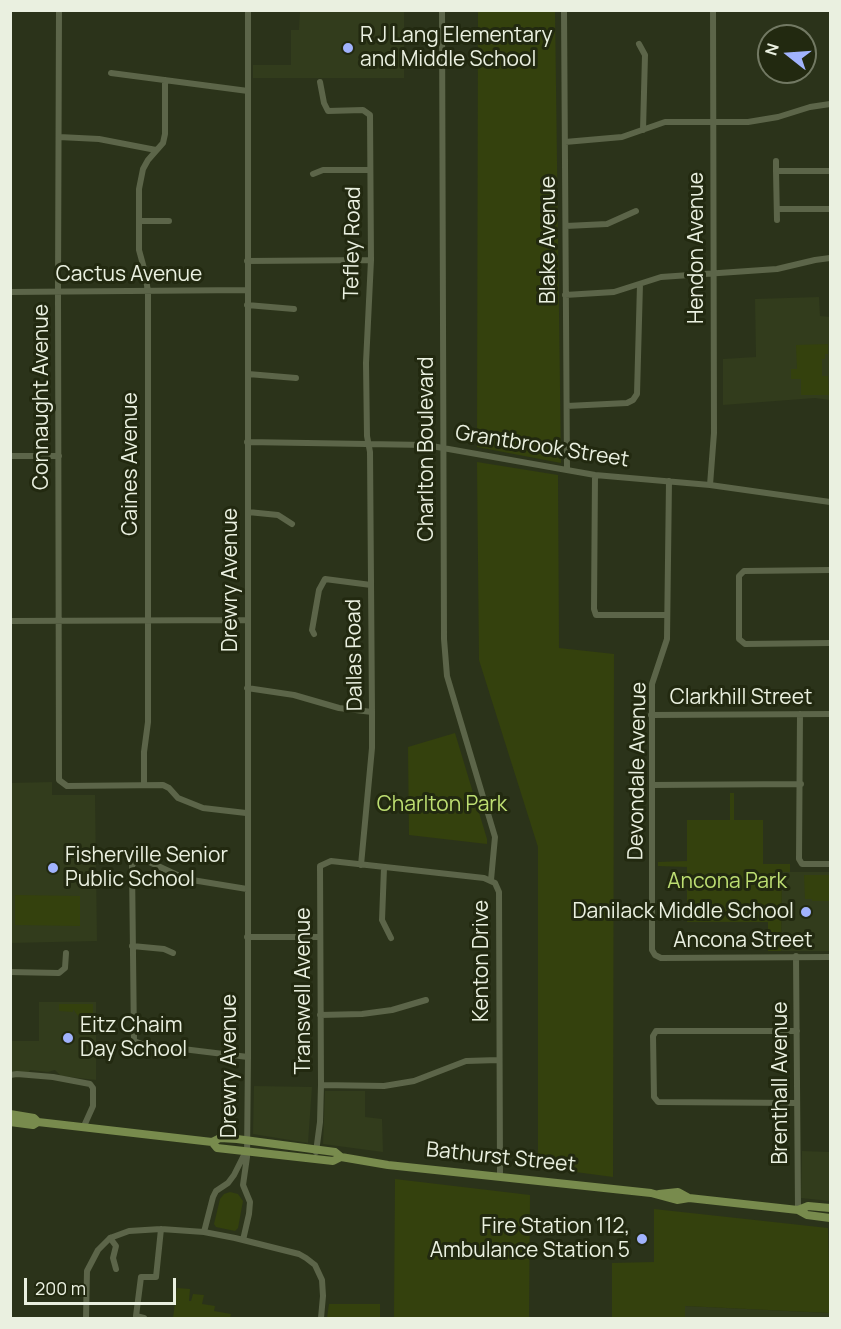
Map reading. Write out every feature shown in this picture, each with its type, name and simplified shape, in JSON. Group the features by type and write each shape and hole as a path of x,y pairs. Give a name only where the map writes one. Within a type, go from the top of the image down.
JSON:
{"main road":[{"name":"Bathurst Street","path":"10,1114 34,1118 38,1122"},
{"name":"Bathurst Street","path":"10,1122 84,1126 212,1142 220,1138 247,1140 334,1152 341,1157 400,1166 500,1175 657,1194 677,1200 689,1198 798,1210 807,1215 831,1218"},
{"name":"Bathurst Street","path":"212,1142 217,1148 333,1161 341,1157"},
{"name":"Bathurst Street","path":"798,1210 808,1206 831,1208"}],"street":[{"name":"Connaught Avenue","path":"59,10 59,780 67,786 144,785"},
{"name":"Drewry Avenue","path":"243,1240 250,1202 243,1185 247,1157 248,1057 246,813 248,10"},
{"name":"Charlton Boulevard","path":"442,10 444,639 447,676 495,837 491,880"},
{"name":"Blake Avenue","path":"564,10 567,469"},
{"name":"Hendon Avenue","path":"710,485 714,432 713,10"},
{"path":"639,44 645,55 643,130"},
{"path":"111,73 248,91"},
{"name":"Caines Avenue","path":"144,785 147,722 148,292 145,272 139,255 139,221 141,178 148,160 163,143 165,134 165,80"},
{"name":"Tefley Road","path":"320,82 328,111 363,110 370,115 371,260 366,363 369,444"},
{"path":"565,142 622,137 665,122 748,122 831,104"},
{"path":"59,137 99,139 156,150"},
{"path":"776,161 777,220"},
{"path":"313,174 323,170 370,170"},
{"path":"776,171 831,171"},
{"path":"777,209 831,209"},
{"path":"566,226 606,224 636,211"},
{"path":"139,221 169,221"},
{"path":"565,295 614,292 661,277 777,269 831,258"},
{"path":"247,261 371,260"},
{"path":"567,406 627,403 637,394 640,284"},
{"name":"Cactus Avenue","path":"10,292 247,290"},
{"path":"247,305 294,309"},
{"path":"248,374 296,378"},
{"name":"Grantbrook Street","path":"247,442 426,445 595,475 710,485 831,502"},
{"name":"Dallas Road","path":"361,865 372,748 369,444"},
{"path":"10,456 59,456"},
{"path":"595,475 594,609 596,615 667,615"},
{"name":"Devondale Avenue","path":"655,955 652,950 651,715 652,684 667,639 669,481"},
{"path":"248,512 278,515 292,524"},
{"path":"831,570 744,571 739,576 739,639 745,644 831,643"},
{"path":"314,634 312,630 319,590 325,579 371,585"},
{"path":"10,621 247,620"},
{"path":"247,688 294,695 339,708 372,712"},
{"path":"800,714 799,859 802,864 831,864"},
{"name":"Clarkhill Street","path":"651,715 831,714"},
{"path":"144,785 163,784 178,798 202,808 246,813"},
{"path":"652,785 801,784"},
{"path":"246,889 186,879 143,859 133,862 131,870 134,1041 142,1044 248,1057"},
{"name":"Transwell Avenue","path":"315,1159 320,1122 321,1085 320,867 331,861 361,865"},
{"name":"Kenton Drive","path":"361,865 491,880 495,883 499,892 500,1175"},
{"path":"384,868 382,921 391,938"},
{"path":"247,937 320,937"},
{"path":"132,946 164,949 173,953"},
{"path":"10,972 59,973 66,968 66,953"},
{"name":"Ancona Street","path":"655,955 661,958 831,957"},
{"name":"Brenthall Avenue","path":"796,956 798,1210"},
{"path":"320,1015 362,1014 392,1010 426,1000"},
{"path":"798,1031 656,1030 653,1036 654,1097 658,1102 798,1103"},
{"path":"321,1085 384,1086 414,1081 466,1061 498,1060"},
{"path":"10,1075 52,1077 90,1084 93,1088 93,1107 84,1126"},
{"path":"204,1232 216,1191 228,1184 246,1150"},
{"path":"144,1318 136,1316 141,1277 156,1277 161,1229"},
{"path":"86,1318 87,1271 98,1250 110,1238 129,1231 161,1229 204,1232 299,1254 315,1265 320,1272 323,1288 321,1318"},
{"path":"110,1238 116,1246 113,1258 116,1269"}],"shaded area":[{"name":"R J Lang Elementary and Middle School","path":"300,11 404,11 404,78 253,78 253,65 291,65 291,30 299,30"},
{"path":"819,297 820,316 830,317 830,400 815,398 723,405 723,359 756,357 755,299"},
{"name":"Fisherville Senior Public School","path":"52,782 52,795 95,795 97,941 11,943 10,783"},
{"name":"Danilack Middle School","path":"782,872 830,872 830,951 781,951"},
{"name":"Eitz Chaim Day School","path":"39,1002 96,1002 96,1080 61,1076 55,1070 11,1072 10,1041 39,1041"},
{"path":"254,1086 312,1087 308,1143 253,1134"},
{"path":"325,1091 365,1091 365,1117 382,1119 383,1152 323,1144"},
{"path":"802,1151 830,1152 830,1201 801,1198"},
{"path":"685,1306 830,1313 830,1318 685,1318"}],"green space":[{"path":"478,11 555,11 561,463 477,447"},
{"path":"828,344 828,354 825,354 825,359 822,359 822,376 828,376 829,395 801,395 801,379 791,379 791,369 797,369 796,345"},
{"path":"477,462 558,475 559,648 614,654 613,1177 538,1167 538,847 479,660"},
{"name":"Charlton Park","path":"455,733 487,844 409,835 408,747"},
{"name":"Ancona Park","path":"730,793 734,793 734,820 763,820 763,864 790,864 790,872 782,872 781,951 768,951 768,922 687,922 687,867 658,866 658,862 687,861 687,820 730,820"},
{"path":"804,875 830,875 830,901 805,899"},
{"path":"15,895 80,896 80,926 15,925"},
{"path":"59,1004 93,1004 93,1024 81,1020 73,1009 73,1012 59,1011"},
{"path":"395,1179 530,1195 529,1318 394,1318"},
{"path":"230,1192 238,1194 243,1201 238,1228 235,1231 216,1227 214,1224 220,1199 224,1194"},
{"path":"654,1209 828,1228 830,1313 685,1306 685,1318 612,1318 612,1263 654,1262"},
{"path":"177,1288 190,1289 189,1301 193,1294 204,1295 202,1304 215,1306 214,1311 231,1314 230,1318 173,1318"},
{"path":"329,1304 380,1304 380,1318 327,1318"}],"place":[{"name":"R J Lang Elementary and Middle School","path":"348,48"},
{"name":"Fisherville Senior Public School","path":"53,868"},
{"name":"Danilack Middle School","path":"806,912"},
{"name":"Eitz Chaim Day School","path":"68,1038"},
{"name":"Fire Station 112, Ambulance Station 5","path":"642,1239"}]}
